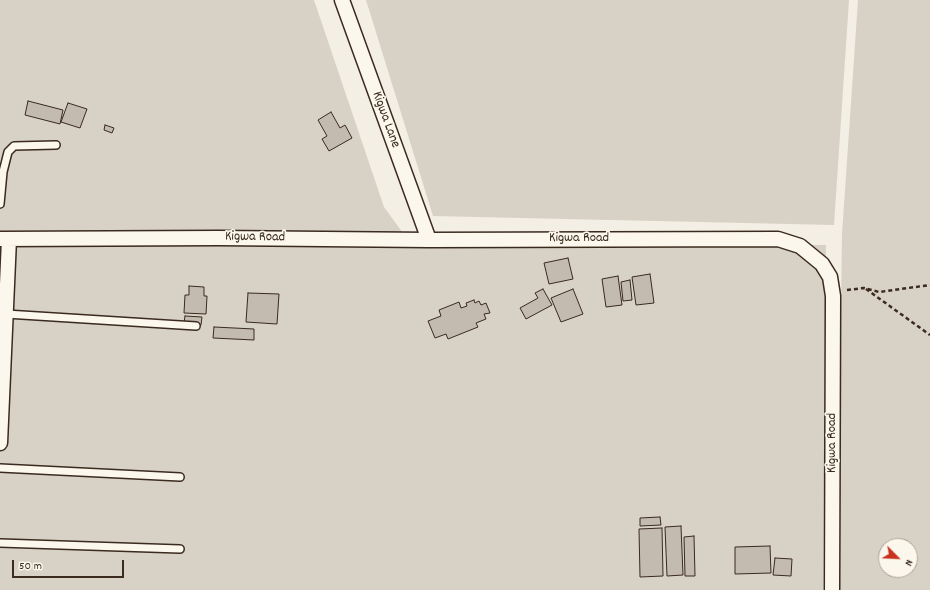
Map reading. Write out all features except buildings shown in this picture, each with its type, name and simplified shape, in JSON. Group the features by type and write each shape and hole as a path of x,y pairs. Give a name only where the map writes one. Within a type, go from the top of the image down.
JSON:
{"street":[{"name":"Kigwa Lane","path":"342,0 429,240"},
{"name":"Kigwa Road","path":"4,239 778,239 800,246 822,264 830,277 833,296 832,590"},
{"path":"0,443 6,314 4,239"}],"lane":[{"path":"0,204 3,172 8,152 14,146 56,145"},
{"path":"6,314 196,326"},
{"path":"0,468 180,477"},
{"path":"0,543 180,549"}],"path":[{"path":"833,296 851,288 864,288 880,292 930,285"},
{"path":"864,288 930,335"}],"shaded area":[{"path":"0,0 314,0 384,207 408,240 826,245 823,590 0,590"},
{"path":"366,0 849,0 834,225 433,216"},
{"path":"858,0 930,0 930,590 837,590 842,234"}]}
